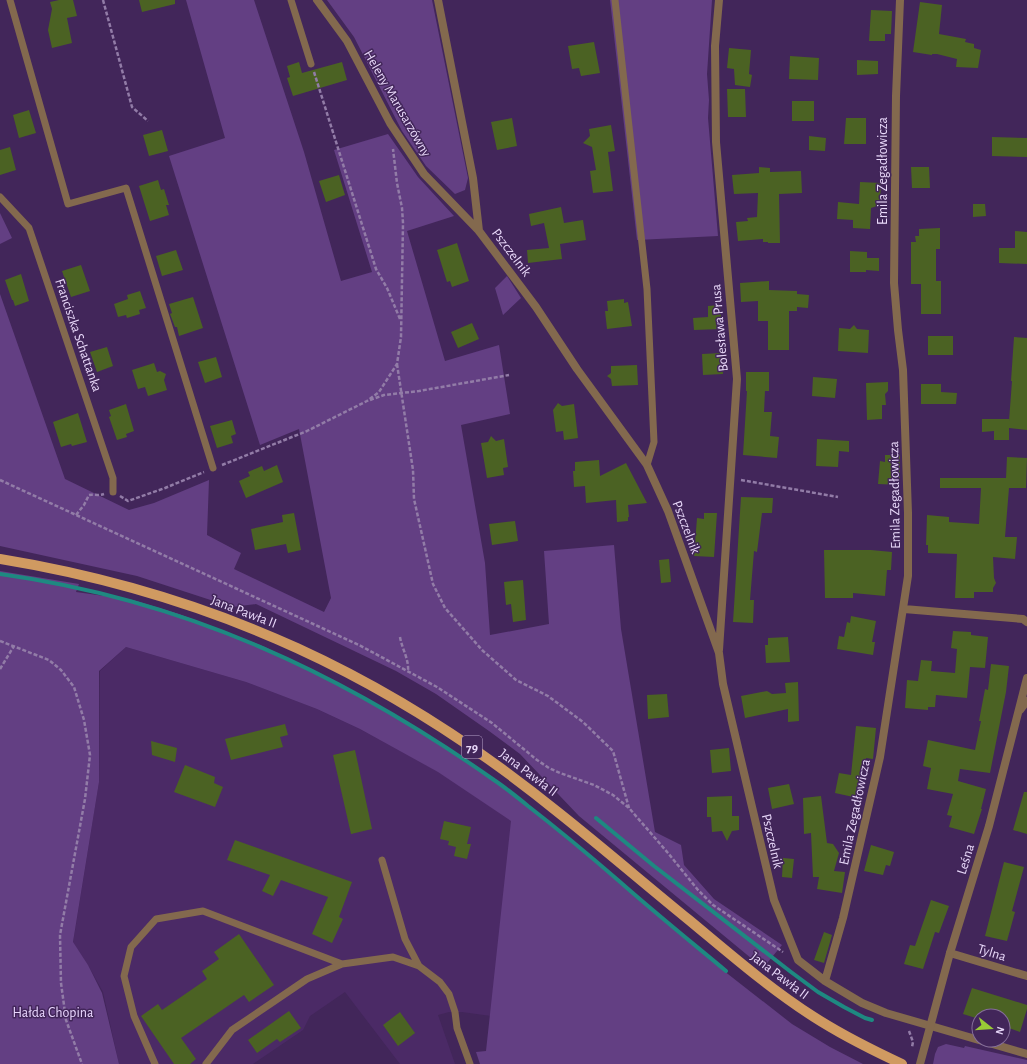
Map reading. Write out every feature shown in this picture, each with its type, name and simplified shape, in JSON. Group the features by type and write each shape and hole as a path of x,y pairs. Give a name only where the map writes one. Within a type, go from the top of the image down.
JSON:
{"main road":[{"name":"Jana Pawła II","path":"0,559 66,571 115,583 204,610 290,644 342,668 387,693 439,725 515,778 770,986 815,1018 841,1034 902,1064"}],"street":[{"name":"Heleny Marusarzówny","path":"317,0 347,41 390,123 424,174 479,231"},
{"name":"Pszczelnik","path":"438,0 473,178 479,231 536,307 577,369 647,465 668,511 719,653 723,684 774,900 798,960 825,981 862,1003 886,1013 1027,1054"},
{"name":"Bolesława Prusa","path":"719,0 715,46 716,142 737,379 719,653"},
{"name":"Emila Zegadłowicza","path":"825,981 844,918 880,757 908,576 908,513 903,370 894,283 896,96 900,0"},
{"path":"904,609 1023,619 1027,622"},
{"path":"1020,710 1027,678"},
{"name":"Leśna","path":"920,1064 950,953 989,826 1020,710 1027,701"},
{"name":"Tylna","path":"950,953 1027,976"}],"lane":[{"path":"10,0 68,204 126,188 213,468"},
{"path":"291,0 311,64"},
{"path":"615,0 648,289 654,442 647,465"},
{"name":"Franciszka Schattanka","path":"0,197 29,228 113,478 113,492"},
{"path":"382,860 405,939 419,966"},
{"path":"155,1064 134,1016 124,976 130,947 156,919 203,911 342,964"},
{"path":"206,1064 232,1030 307,979 342,964 393,957 419,966 440,982 450,994 455,1012 457,1028 470,1064"}],"path":[{"path":"103,0 132,107 148,121"},
{"path":"311,64 376,269 387,288 401,322"},
{"path":"393,145 402,208 401,337 397,364 413,470 414,499 433,584 445,608 482,650 516,680 548,696 583,722 613,751 629,808"},
{"path":"367,401 379,392 397,364"},
{"path":"76,515 84,505 89,495 92,494 97,496 113,492 128,501 165,488 307,431 367,401 384,395 419,391 509,375"},
{"path":"731,478 838,497"},
{"path":"400,637 401,645 409,664 408,671"},
{"path":"0,641 48,660 61,670 74,687 84,720 90,755 85,799 60,935 61,983 66,1020 82,1064"},
{"path":"0,669 14,646"},
{"path":"904,1028 910,1032 913,1042 911,1052"}],"shaded area":[{"path":"126,647 246,682 317,709 360,729 439,772 512,821 491,1016 462,1012 449,1012 438,1015 455,1064 400,1064 345,992 310,1016 303,1030 253,1064 119,1064 103,992 88,965 73,943 99,782 100,671"}],"green space":[{"path":"186,0 254,0 304,152 341,281 372,272 334,150 388,134 418,177 454,216 407,231 445,361 499,345 510,414 461,425 485,563 490,635 549,624 544,551 614,545 621,629 655,832 681,845 684,865 714,899 782,945 763,968 579,816 520,754 436,694 396,671 256,604 232,607 137,576 0,546 0,294 65,479 129,510 154,503 209,480 207,535 241,553 234,569 324,612 331,598 299,429 260,445 169,156 225,138"},
{"path":"327,0 432,0 468,178 465,190 455,194 426,166 402,131 354,37"},
{"path":"610,0 712,0 707,74 709,100 708,118 718,236 637,240"},
{"path":"0,213 12,238 0,244"},
{"path":"507,276 521,298 503,315 495,288"},
{"name":"Hałda Chopina","path":"0,571 79,584 76,592 133,600 179,614 265,647 344,687 420,731 496,780 676,929 710,960 792,1024 830,1047 863,1064 480,1064 476,1052 486,1051 511,821 438,772 360,729 317,709 246,682 126,647 99,671 99,782 73,942 88,965 102,993 119,1064 0,1064"},
{"path":"946,1044 964,1048 965,1046 1027,1060 1027,1064 933,1064 938,1047"}],"building":[{"path":"59,0 73,0 77,16 67,18 72,43 52,48 48,30 52,9 50,2"},
{"path":"139,0 175,0 175,4 142,12"},
{"path":"920,2 942,5 939,34 966,39 965,42 974,44 974,48 981,50 978,68 956,67 957,59 937,54 932,55 913,52"},
{"path":"871,10 892,11 891,34 885,34 885,41 869,41"},
{"path":"594,42 600,73 581,76 579,68 572,69 568,46"},
{"path":"729,48 751,50 749,74 752,75 750,87 735,85 734,69 727,68"},
{"path":"790,56 819,58 818,80 789,79"},
{"path":"857,60 878,61 878,74 857,75"},
{"path":"299,62 302,73 342,62 347,80 293,96 287,78 290,77 287,66"},
{"path":"727,89 745,89 746,117 728,117"},
{"path":"792,101 814,101 814,121 792,121"},
{"path":"29,110 36,133 19,138 13,115"},
{"path":"512,118 517,146 497,150 491,122"},
{"path":"846,118 866,118 866,144 844,144"},
{"path":"611,125 615,151 608,152 613,191 593,193 590,171 596,170 592,147 583,143 590,136 589,129"},
{"path":"162,130 168,151 149,156 143,135"},
{"path":"809,136 826,138 825,151 809,150"},
{"path":"992,137 1027,138 1027,157 992,156"},
{"path":"10,147 16,170 0,175 0,150"},
{"path":"759,167 770,168 770,172 801,171 802,193 779,194 780,243 763,242 763,239 738,241 736,222 748,221 747,218 757,217 758,193 734,194 732,175 759,173"},
{"path":"911,167 929,167 930,188 912,188"},
{"path":"339,175 345,195 326,202 319,181"},
{"path":"158,180 161,190 164,189 169,205 166,205 169,215 150,221 139,186"},
{"path":"860,182 881,183 880,205 871,208 870,229 853,228 853,220 837,219 838,202 859,204"},
{"path":"973,204 985,204 986,216 973,217"},
{"path":"561,207 564,223 583,220 586,240 560,244 562,259 528,263 527,250 549,248 544,223 531,226 529,214"},
{"path":"940,228 940,249 936,249 936,281 941,281 941,314 921,314 921,284 911,284 911,242 916,242 915,236 919,236 919,229"},
{"path":"1015,231 1027,232 1027,264 999,263 999,248 1015,248"},
{"path":"457,243 469,281 452,287 450,281 447,282 437,250"},
{"path":"176,250 183,270 162,276 156,256"},
{"path":"850,251 867,252 867,258 879,258 879,271 866,270 866,272 850,272"},
{"path":"81,265 90,291 71,297 62,271"},
{"path":"21,274 29,301 15,306 5,280"},
{"path":"769,281 769,290 797,291 797,294 809,295 808,308 797,307 797,311 789,311 789,350 768,350 768,321 758,321 758,301 741,302 740,283"},
{"path":"140,291 146,308 139,310 140,314 127,318 126,315 118,317 114,304 128,299 127,295"},
{"path":"193,297 203,328 179,336 177,327 175,327 170,314 172,313 169,304"},
{"path":"624,299 624,303 628,302 632,326 607,329 605,311 608,311 607,301"},
{"path":"720,305 722,329 694,330 693,318 708,317 708,306"},
{"path":"472,323 479,339 458,348 451,332"},
{"path":"854,325 857,329 869,330 868,353 838,351 839,328 850,329"},
{"path":"928,336 953,336 953,355 928,355"},
{"path":"1014,337 1027,338 1027,430 1009,428 1009,440 994,440 994,431 982,432 982,419 1009,419 1009,421"},
{"path":"107,347 113,366 97,372 90,352"},
{"path":"722,353 723,374 703,375 702,354"},
{"path":"216,357 222,377 205,383 198,362"},
{"path":"154,363 157,372 160,371 166,374 164,380 167,390 148,396 145,387 138,389 132,370"},
{"path":"637,365 638,385 612,386 611,379 607,376 611,373 611,366"},
{"path":"746,372 769,372 769,391 765,391 764,412 772,412 770,436 779,437 777,458 743,455 747,391"},
{"path":"813,377 837,379 835,398 812,396"},
{"path":"888,382 888,391 885,394 886,405 882,405 882,419 867,420 866,383"},
{"path":"921,384 941,384 941,392 957,393 956,404 921,404"},
{"path":"558,403 562,406 574,404 578,438 564,440 563,431 556,432 553,410"},
{"path":"126,404 134,431 126,434 127,437 117,440 109,417 111,416 109,410"},
{"path":"78,413 87,442 61,447 53,422"},
{"path":"232,420 236,434 231,436 233,443 217,448 210,426"},
{"path":"491,436 496,441 504,439 508,467 503,468 504,475 487,478 481,443 488,442"},
{"path":"817,439 849,441 849,452 839,451 838,467 816,466"},
{"path":"885,455 900,455 900,485 878,484 880,461 885,462"},
{"path":"1007,457 1027,458 1026,488 1009,488 1005,537 1017,537 1015,559 993,557 994,578 996,583 993,588 993,592 974,592 974,598 955,598 957,554 928,553 928,545 926,545 927,515 949,517 949,522 979,524 981,488 940,488 940,478 1006,478"},
{"path":"599,460 600,476 626,463 647,503 628,505 628,521 617,522 616,500 586,503 585,486 574,487 573,471 575,471 575,462"},
{"path":"277,465 283,482 246,498 239,481 250,476 248,472 262,466 264,471"},
{"path":"741,497 773,498 772,513 762,513 757,552 754,551 750,600 754,600 753,623 733,622"},
{"path":"294,513 301,550 288,553 286,544 255,550 251,529 283,522 282,515"},
{"path":"704,513 717,513 714,557 694,556 697,518 704,519"},
{"path":"515,521 518,541 492,545 489,524"},
{"path":"824,550 871,550 892,552 891,570 887,570 885,596 853,593 853,598 825,598"},
{"path":"669,559 671,582 661,583 659,560"},
{"path":"523,580 526,620 513,622 511,604 506,605 504,582"},
{"path":"851,616 876,621 872,642 875,642 873,655 837,649 839,636 844,637 847,622 850,623"},
{"path":"953,631 971,632 971,635 988,637 985,668 970,667 967,698 936,695 935,707 928,707 928,710 905,708 907,680 918,681 921,660 932,661 931,671 955,673 957,649 951,648"},
{"path":"788,637 790,662 766,663 765,645 768,645 768,638"},
{"path":"991,664 1009,666 1006,692 990,773 960,769 958,781 986,789 982,809 974,834 949,827 952,816 947,815 953,794 927,789 931,768 923,766 928,740 975,750 981,721 979,721 985,689 988,690"},
{"path":"798,682 799,721 788,722 788,709 745,718 741,696 767,691 772,694 786,693 785,683"},
{"path":"667,694 669,717 648,719 647,695"},
{"path":"285,724 288,735 280,737 283,747 231,760 225,739"},
{"path":"856,726 876,728 873,759 866,758 858,798 835,793 839,773 851,775"},
{"path":"151,741 177,748 175,762 152,755"},
{"path":"729,748 731,771 712,773 710,750"},
{"path":"355,750 372,829 351,834 333,755"},
{"path":"185,765 215,777 214,783 223,787 215,807 174,792"},
{"path":"789,784 794,804 772,809 768,788"},
{"path":"1024,792 1027,792 1027,834 1013,830"},
{"path":"732,796 732,816 739,816 739,830 732,831 727,841 722,831 712,832 711,817 707,817 707,797"},
{"path":"821,796 827,843 833,844 839,853 834,871 845,872 842,893 817,889 819,877 813,877 811,833 804,834 803,798"},
{"path":"444,821 471,827 467,844 471,844 467,859 454,856 456,847 448,845 449,841 440,839"},
{"path":"235,840 352,882 339,917 343,919 332,943 312,934 328,897 281,880 273,896 262,891 270,875 227,860"},
{"path":"871,845 894,852 890,866 886,865 883,875 864,871"},
{"path":"783,858 794,859 792,878 782,877"},
{"path":"1004,862 1024,867 1012,911 1015,912 1007,941 985,936"},
{"path":"931,900 949,906 939,933 935,932 923,969 904,964 910,945 915,946"},
{"path":"824,932 832,935 824,963 814,960"},
{"path":"239,934 274,985 249,1002 244,995 181,1038 196,1059 190,1064 174,1064 141,1016 158,1004 162,1010 207,979 202,971 219,959 214,952"},
{"path":"972,988 1027,1005 1020,1032 1011,1029 1011,1008 971,1008 971,1016 963,1014"},
{"path":"289,1011 301,1028 280,1042 277,1039 257,1053 248,1040"},
{"path":"400,1012 415,1033 398,1046 383,1025"}],"waterway":[{"path":"0,574 68,586 134,602 198,622 259,647 320,675 379,706 437,741 507,789 574,843 726,971"},
{"path":"596,818 654,866 818,992 865,1018 872,1020"}]}
